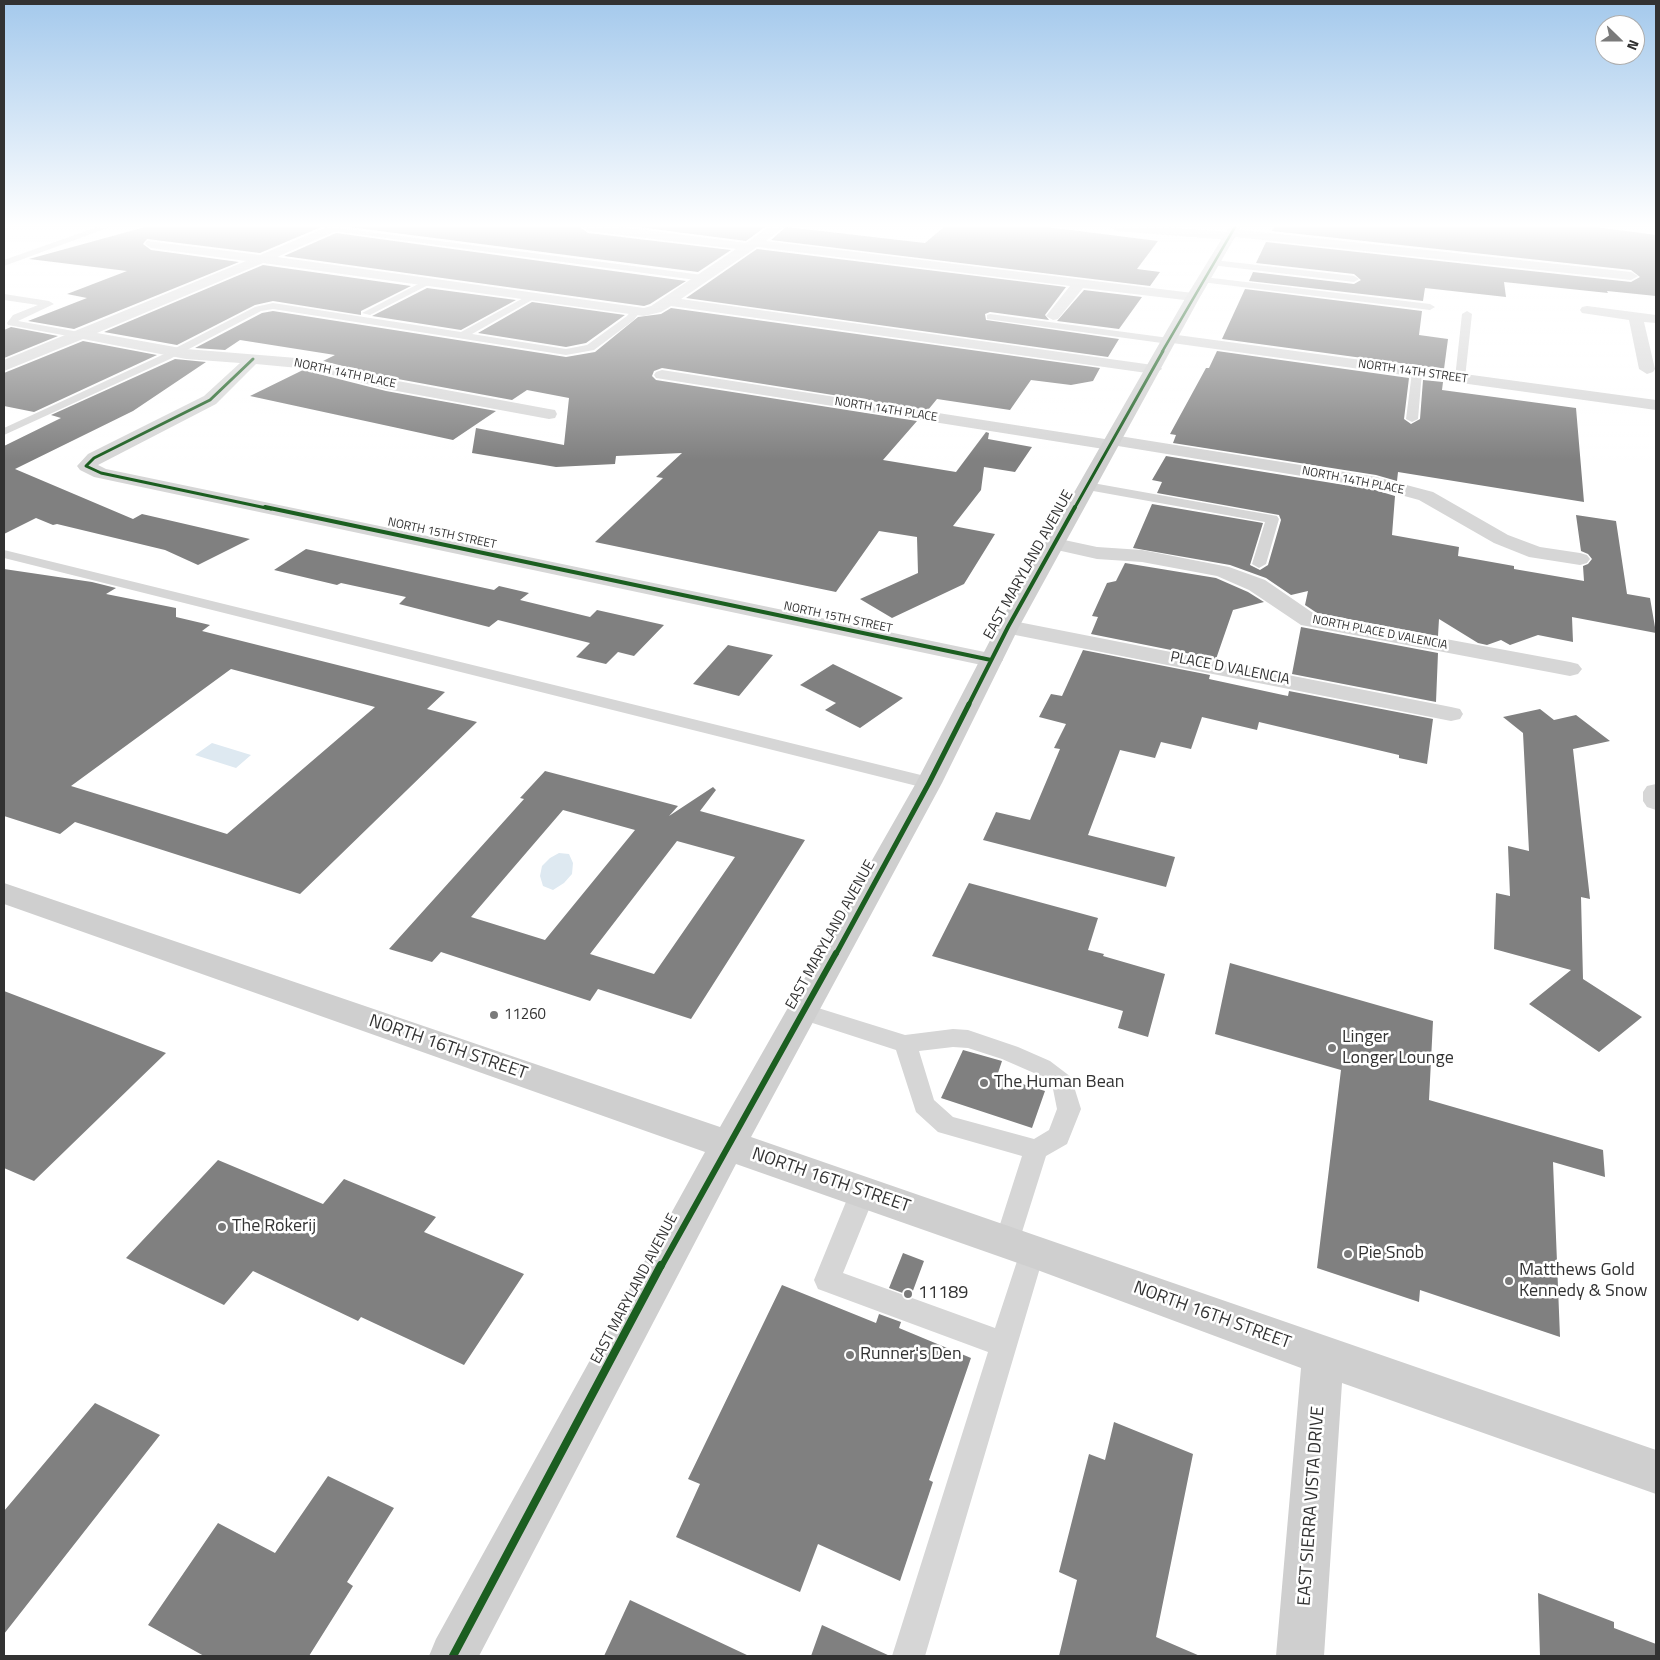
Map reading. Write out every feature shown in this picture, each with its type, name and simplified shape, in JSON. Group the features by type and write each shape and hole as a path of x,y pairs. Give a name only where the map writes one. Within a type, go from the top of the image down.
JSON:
{"street":[{"path":"4,366 154,304"},
{"path":"574,304 634,313 650,311 662,304"},
{"path":"693,304 1154,369"},
{"path":"1053,316 1062,304"},
{"name":"EAST MARYLAND AVENUE","path":"453,1656 727,1145 929,784 1008,626 1190,304"},
{"path":"1587,310 1656,319"},
{"path":"1636,316 1646,378 1656,397"},
{"name":"NORTH 14TH PLACE","path":"80,335 176,352 309,364 386,384 549,414"},
{"name":"NORTH 14TH STREET","path":"1170,340 1656,404"},
{"name":"NORTH 15TH STREET","path":"253,359 210,400 94,458 86,466 101,473 991,660"},
{"name":"NORTH 14TH PLACE","path":"662,375 1376,483 1426,496 1501,539 1536,553 1580,559"},
{"path":"1646,378 1656,383"},
{"name":"NORTH PLACE D VALENCIA","path":"1055,544 1097,553 1142,556 1222,571 1257,585 1309,620 1570,669"},
{"name":"PLACE D VALENCIA","path":"1008,626 1452,714"},
{"path":"1656,792 1656,801"},
{"name":"NORTH 16TH STREET","path":"4,893 863,1192 1656,1472"},
{"name":"EAST SIERRA VISTA DRIVE","path":"1300,1656 1323,1356"}],"lane":[{"path":"48,304 16,317 12,323 80,335"},
{"path":"367,313 384,304"},
{"path":"462,336 518,304"},
{"path":"1409,304 1430,307"},
{"path":"4,432 176,352 258,309 273,306 566,352 590,348 631,318 634,313"},
{"path":"1460,378 1466,314"},
{"path":"990,317 1170,340"},
{"path":"1412,419 1417,372"},
{"path":"1087,486 1272,519 1259,564"},
{"path":"4,554 929,784"},
{"path":"802,1011 905,1044 953,1038 968,1039 1010,1053 1042,1067 1064,1084 1069,1109 1058,1137 1036,1150 946,1125 924,1105 905,1044"},
{"path":"909,1656 1003,1344 1036,1150"},
{"path":"863,1192 827,1280 1003,1344"}],"shaded area":[{"path":"212,743 251,755 236,768 195,755"},
{"path":"559,853 569,854 573,863 572,874 564,883 553,890 543,886 540,876 542,866"}],"building":[{"path":"70,304 134,304 74,329 28,321"},
{"path":"169,304 257,304 177,345 104,332"},
{"path":"295,304 374,304 361,311 361,315"},
{"path":"395,304 508,304 461,330 372,316"},
{"path":"528,304 550,304 625,315 586,343 566,347 478,333"},
{"path":"732,304 1053,304 1045,315 1049,320 990,312 985,314 986,320 1119,339 1108,357"},
{"path":"1071,304 1137,304 1119,329 1057,321"},
{"path":"1238,304 1369,304 1422,311 1419,335 1448,339 1444,369 1222,339"},
{"path":"671,308 1100,368 1093,381 1071,385 1031,380 1010,410 937,399 928,410 662,368 654,371 652,376 656,380 917,421 883,460 956,472 986,432 989,433 988,439 1032,447 1015,472 984,467 981,490 953,526 995,534 964,584 892,618 860,599 918,573 917,537 879,531 836,592 595,542 663,478 656,477 682,453 616,456 615,464 556,467 472,453 476,428 564,445 569,398 527,390 512,400 387,377 323,361 335,355 240,340 225,350 195,348 262,313 273,311 566,357 595,352 638,317 661,314"},
{"path":"11,327 58,336 4,358 4,330"},
{"path":"83,341 157,355 34,412 4,406 4,373"},
{"path":"1217,351 1409,378 1404,419 1411,424 1420,419 1423,380 1443,382 1442,390 1576,408 1584,502 1398,472 1397,481 1376,475 1173,443 1176,435 1170,434"},
{"path":"175,359 206,362 133,411 15,469 133,519 142,514 250,539 198,565 165,550 57,524 53,525 36,518 4,534 4,446 61,418 51,415"},
{"path":"303,370 386,391 496,411 453,440 250,396"},
{"path":"1166,456 1375,490 1395,496 1392,535 1459,547 1458,556 1514,566 1514,569 1584,581 1583,566 1592,559 1588,554 1581,551 1576,515 1616,521 1627,594 1650,598 1656,633 1572,617 1573,642 1538,635 1510,645 1501,640 1487,645 1478,643 1439,619 1438,636 1317,613 1305,605 1308,591 1291,595 1266,578 1230,565 1133,548 1152,504 1263,523 1250,565 1260,570 1268,565 1281,520 1279,515 1157,493 1162,482 1152,480"},
{"path":"306,549 494,590 499,586 529,593 520,600 590,617 597,610 664,625 634,656 618,652 606,664 576,657 590,643 498,620 489,627 399,604 406,597 341,583 337,585 274,570"},
{"path":"1125,563 1216,578 1248,592 1264,602 1233,610 1216,659 1091,634 1098,617 1092,616 1107,583 1116,581"},
{"path":"4,569 92,582 116,588 106,594 176,608 176,617 210,625 202,631 445,692 427,709 477,722 300,894 75,822 60,834 4,816","holes":["231,669 375,707 227,834 71,786"]},
{"path":"1301,627 1438,653 1436,702 1292,674"},
{"path":"728,645 773,655 739,696 693,684"},
{"path":"1083,650 1210,675 1209,679 1288,696 1289,691 1433,719 1427,764 1399,758 1399,755 1259,722 1257,730 1202,717 1191,749 1161,742 1155,758 1120,750 1088,835 1175,857 1166,887 983,840 996,812 1030,820 1060,749 1054,748 1066,724 1039,717 1051,694 1062,696"},
{"path":"833,664 903,698 860,728 825,710 836,703 800,685"},
{"path":"1540,709 1554,720 1576,715 1610,741 1573,749 1590,899 1581,897 1583,979 1642,1017 1599,1052 1529,1004 1571,970 1494,949 1496,893 1510,896 1508,846 1529,851 1523,733 1503,717"},
{"path":"545,771 678,806 669,816 713,787 716,790 700,811 805,840 691,1019 598,989 590,1001 441,952 432,962 389,949 524,799 520,798","holes":["563,810 635,830 545,940 471,917","677,841 735,857 654,974 590,954"]},
{"path":"969,883 1098,918 1088,950 1165,974 1148,1037 1118,1028 1123,1011 932,956"},
{"path":"1230,963 1433,1021 1429,1100 1603,1150 1605,1177 1553,1162 1560,1337 1420,1290 1419,1302 1317,1268 1341,1070 1215,1034"},
{"path":"4,991 166,1053 34,1181 4,1168"},
{"name":"The Human Bean","path":"963,1050 1002,1061 997,1076 1045,1091 1032,1128 941,1098"},
{"path":"218,1160 323,1204 344,1179 436,1217 424,1232 524,1274 464,1365 361,1317 358,1321 253,1271 224,1305 126,1258"},
{"path":"903,1253 924,1261 911,1296 889,1288"},
{"path":"782,1285 876,1323 879,1314 901,1322 899,1328 971,1358 929,1480 933,1482 900,1581 818,1544 800,1592 676,1537 700,1484 688,1479"},
{"path":"95,1403 160,1435 4,1634 4,1511"},
{"path":"1114,1422 1193,1454 1156,1637 1200,1656 1059,1656 1077,1580 1059,1572 1089,1454 1105,1460"},
{"path":"328,1476 394,1508 347,1582 353,1586 309,1656 204,1656 148,1625 218,1523 275,1553"},
{"path":"1538,1593 1614,1622 1614,1628 1656,1644 1656,1656 1540,1656"},
{"path":"630,1600 749,1656 604,1656"},
{"path":"822,1625 890,1656 811,1656"}],"cycle path":[{"path":"453,1656 685,1221 839,948 929,783 1008,627 1189,304"},
{"path":"253,359 210,400 94,458 86,466 101,473 991,660"}],"place":[{"name":"11260","path":"494,1015"},
{"name":"Linger Longer Lounge","path":"1332,1048"},
{"name":"The Human Bean","path":"984,1083"},
{"name":"The Rokerij","path":"222,1227"},
{"name":"Pie Snob","path":"1348,1254"},
{"name":"Matthews Gold Kennedy & Snow","path":"1509,1281"},
{"name":"11189","path":"908,1294"},
{"name":"Runner's Den","path":"850,1355"}]}
